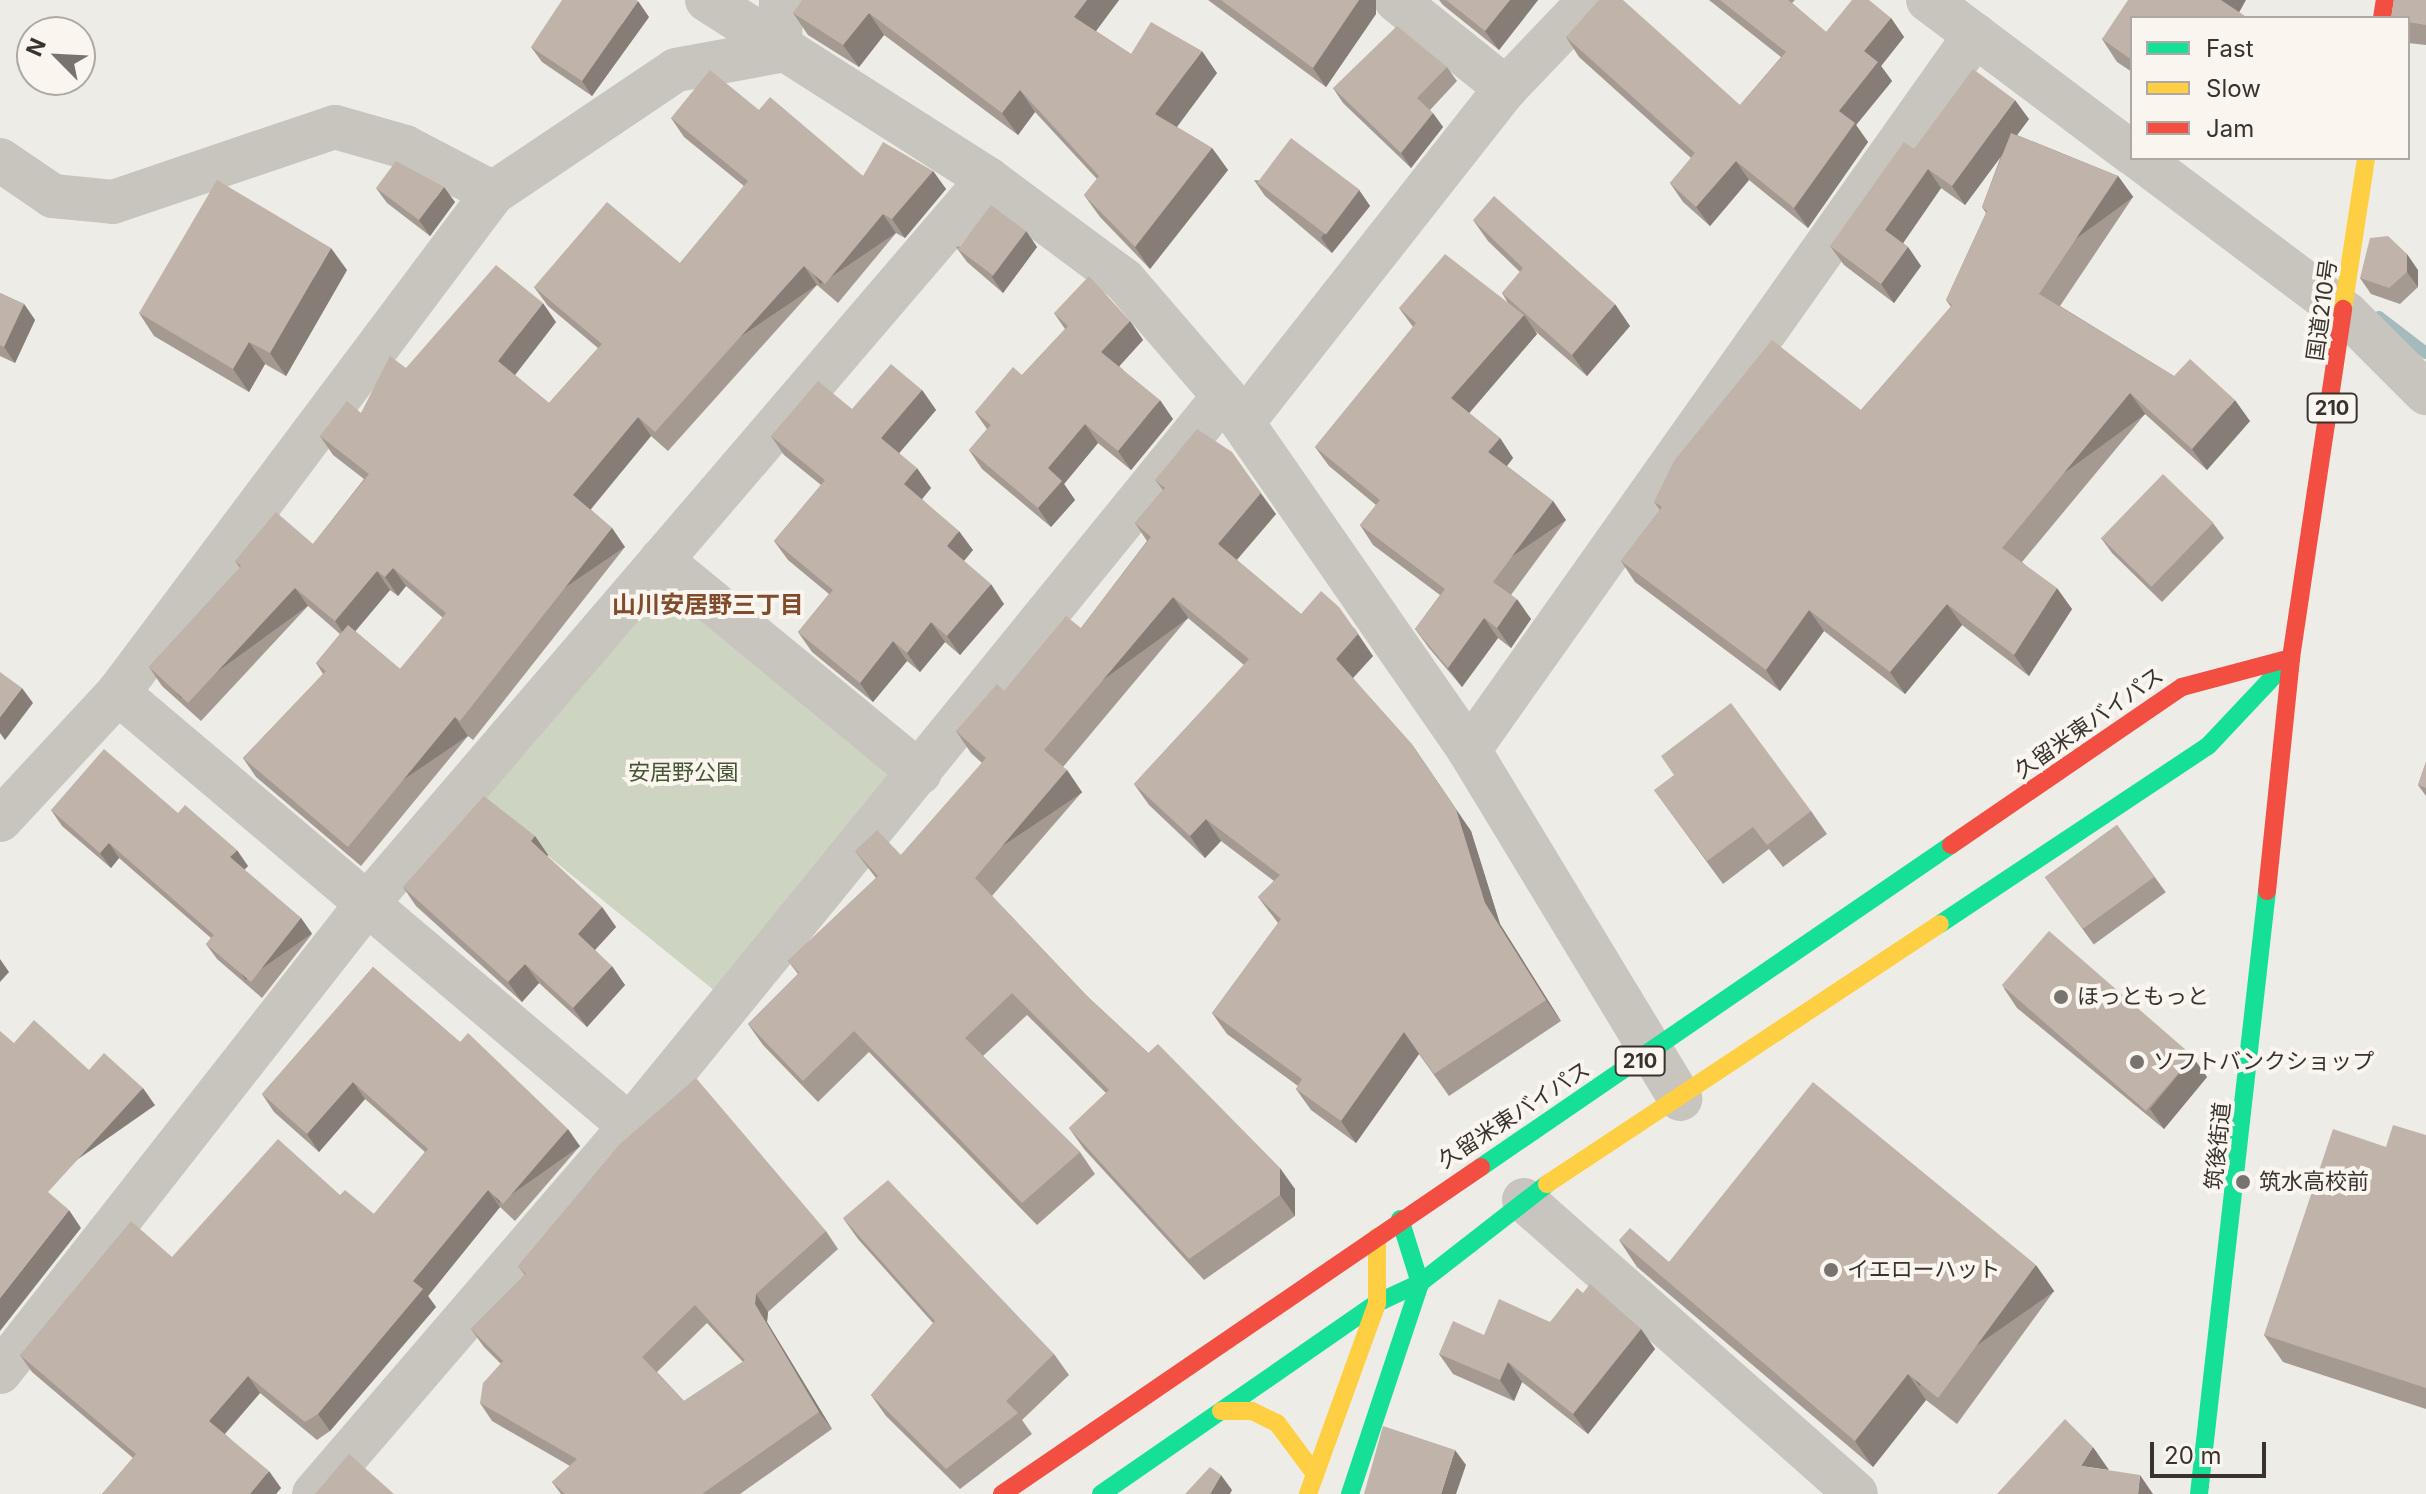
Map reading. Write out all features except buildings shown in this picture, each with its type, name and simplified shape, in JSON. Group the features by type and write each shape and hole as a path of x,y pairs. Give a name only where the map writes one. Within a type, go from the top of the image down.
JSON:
{"main road":[{"name":"国道210号","path":"2291,658 2347,314 2366,160"},
{"name":"久留米東バイパス","path":"1002,1494 1400,1219 1649,1055 2182,687 2291,658"},
{"name":"210","path":"1101,1494 1377,1303 1420,1283 1524,1200 2208,746 2291,658"},
{"name":"筑後街道","path":"2199,1494 2222,1341 2291,658"},
{"path":"1350,1494 1420,1283 1400,1219"},
{"path":"1308,1494 1377,1303 1377,1237"},
{"path":"1221,1411 1252,1411 1277,1423 1315,1474"}],"street":[{"path":"707,0 780,51 988,179 1124,280 1233,409 1469,750 1649,1055 1680,1099"},
{"path":"780,51 781,0"},
{"path":"1396,0 1506,88"},
{"path":"314,1494 630,1126 920,773 1506,88 1590,0"},
{"path":"1928,0 2130,151"},
{"path":"1469,750 1975,35"},
{"path":"0,820 118,693 493,193 676,70 780,51"},
{"path":"0,160 53,196 113,202 335,127 405,147 493,193"},
{"path":"2142,160 2347,314 2426,393"},
{"path":"0,1372 366,905 988,179"},
{"path":"661,560 920,773"},
{"path":"118,693 630,1126"},
{"path":"1524,1200 1856,1494"}],"green space":[{"name":"安居野公園","path":"661,560 921,771 732,1005 472,794"}],"waterway":[{"path":"2379,317 2426,353"}],"traffic: fast":[{"path":"1940,924 2208,746 2291,658"},
{"path":"1481,1167 1951,845"},
{"path":"2199,1494 2267,891"},
{"path":"1101,1494 1377,1303 1420,1283 1547,1184"},
{"path":"1350,1494 1420,1283 1400,1219"}],"traffic: slow":[{"path":"2343,309 2366,160"},
{"path":"1547,1184 1940,924"},
{"path":"1308,1494 1377,1303 1377,1237"},
{"path":"1221,1411 1252,1411 1277,1423 1315,1474"}],"traffic: jam":[{"path":"2382,16 2385,0"},
{"path":"2291,658 2343,309"},
{"path":"2267,891 2291,658"},
{"path":"1951,845 2182,687 2291,658"},
{"path":"1002,1494 1481,1167"}],"place":[{"name":"ほっともっと","path":"2061,997"},
{"name":"ソフトバンクショップ","path":"2137,1062"},
{"name":"筑水高校前","path":"2243,1182"},
{"name":"イエローハット","path":"1831,1270"}],"district":[{"name":"山川安居野三丁目","path":"708,605"}]}
